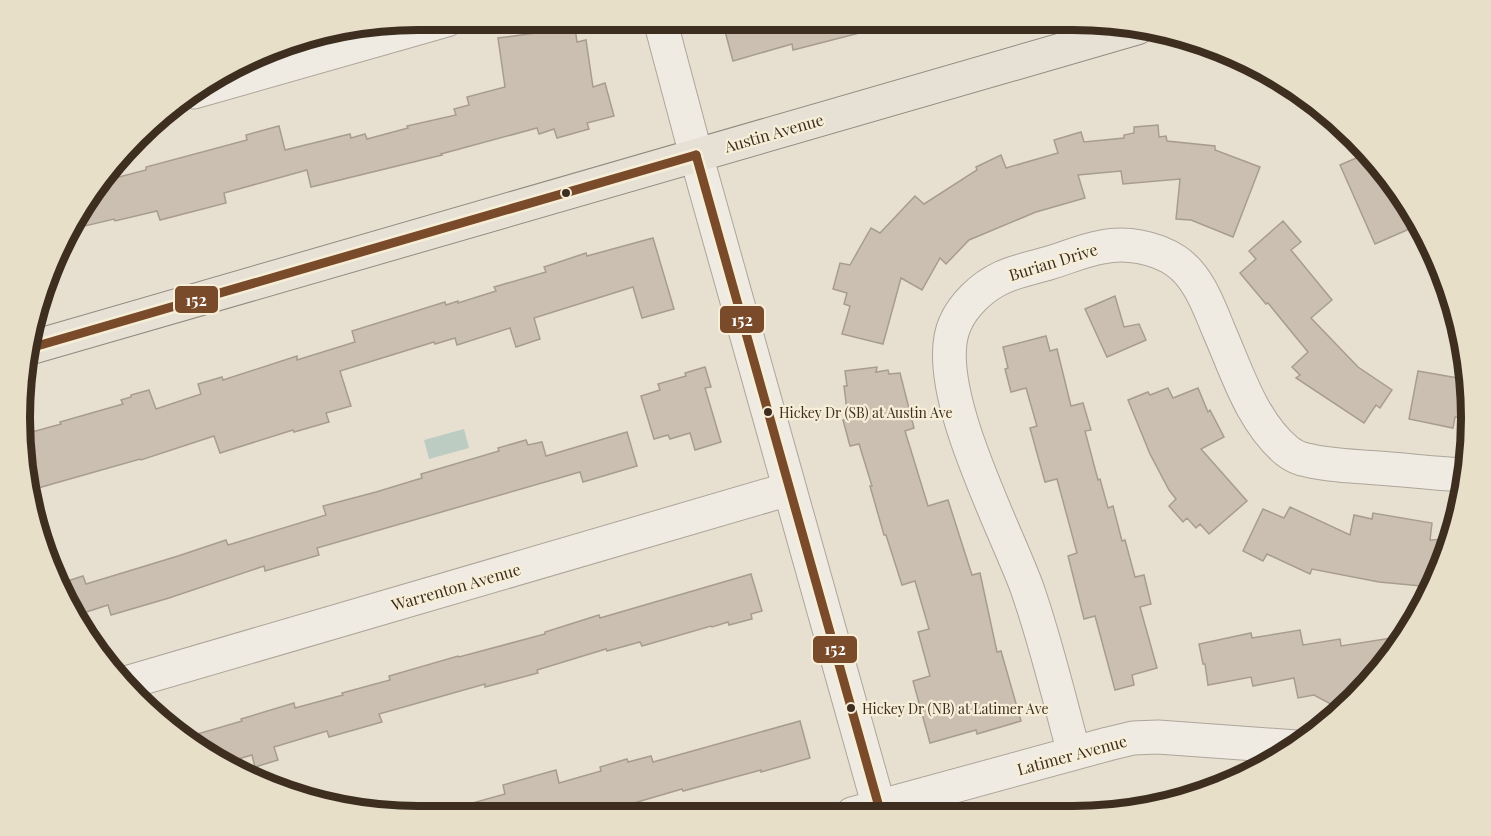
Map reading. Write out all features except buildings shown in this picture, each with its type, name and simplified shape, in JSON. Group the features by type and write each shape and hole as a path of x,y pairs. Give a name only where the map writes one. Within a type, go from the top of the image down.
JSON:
{"main road":[{"name":"Austin Avenue","path":"36,346 1121,33"}],"street":[{"path":"219,85 411,30"},
{"path":"663,30 789,489 870,806"},
{"name":"Burian Drive","path":"1074,753 1028,590 980,474 957,403 950,371 949,348 954,326 964,308 981,291 1001,278 1102,247 1123,245 1143,247 1162,254 1177,262 1190,274 1204,296 1256,416 1274,439 1289,453 1305,460 1339,465 1457,474"},
{"name":"Warrenton Avenue","path":"133,681 789,489"},
{"name":"Latimer Avenue","path":"888,806 1133,738 1158,737 1281,746"}],"shaded area":[{"path":"464,429 469,448 429,459 424,440"}],"transit line":[{"name":"152","path":"696,155 879,806"},
{"name":"152","path":"36,346 696,155"}],"place":[{"name":"Hickey Dr (SB) at Austin Ave","path":"768,412"},
{"name":"Hickey Dr (NB) at Latimer Ave","path":"851,708"}]}
